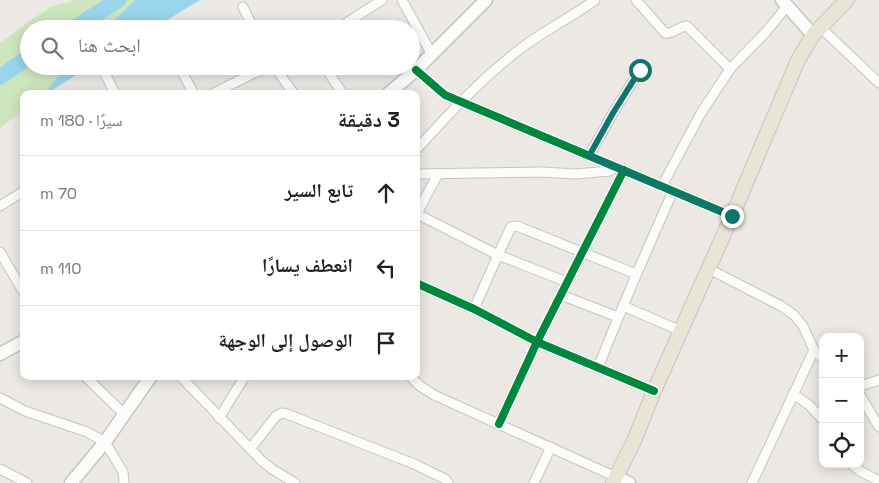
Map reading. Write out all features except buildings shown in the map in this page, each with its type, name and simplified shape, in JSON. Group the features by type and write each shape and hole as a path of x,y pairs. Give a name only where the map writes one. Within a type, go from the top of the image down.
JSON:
{"main road":[{"path":"619,481 654,391 709,269 798,60 817,31 847,0"}],"street":[{"path":"351,20 382,0"},
{"path":"402,0 413,20"},
{"path":"420,65 486,0"},
{"path":"420,146 461,102 516,51 595,0"},
{"path":"636,0 665,34 669,34 682,26 687,26 730,69"},
{"path":"662,186 701,113 730,69 766,32 784,3 879,83"},
{"path":"243,7 250,20"},
{"path":"420,33 431,53"},
{"path":"589,156 640,70"},
{"path":"420,73 445,95 732,216"},
{"path":"106,75 112,90"},
{"path":"184,75 192,90"},
{"path":"220,90 252,75"},
{"path":"280,75 291,90"},
{"path":"330,75 340,90"},
{"path":"393,90 410,75"},
{"path":"420,174 490,172 590,174 620,169"},
{"path":"499,424 537,342 582,254 620,169"},
{"path":"420,209 438,174"},
{"path":"598,368 636,274 673,191"},
{"path":"0,206 20,195"},
{"path":"420,216 498,255 567,282"},
{"path":"474,309 511,227 517,226 582,254 636,274"},
{"path":"0,252 20,286"},
{"path":"709,269 781,306 794,315 803,326 814,350 819,355"},
{"path":"420,285 474,309 537,342 654,391"},
{"path":"561,295 618,317"},
{"path":"623,306 681,331"},
{"path":"0,353 20,343"},
{"path":"752,483 814,350"},
{"path":"89,380 124,414"},
{"path":"71,483 105,442 148,380"},
{"path":"184,380 272,470 295,483"},
{"path":"220,418 242,380"},
{"path":"414,380 434,395 551,447 619,481"},
{"path":"864,385 879,380"},
{"path":"793,394 819,416"},
{"path":"0,398 26,411 87,432 105,442 124,472 124,483"},
{"path":"864,402 879,427"},
{"path":"250,449 276,416 282,413 414,464 445,479 448,483"},
{"path":"534,483 551,447"},
{"path":"856,468 879,480"},
{"path":"0,469 27,483"}],"green space":[{"path":"76,0 135,0 114,20 32,20 50,7"},
{"path":"20,29 20,75 60,75 47,90 20,90 20,113 0,128 0,43"}],"water":[{"path":"135,0 200,0 167,20 114,20"},
{"path":"60,75 77,75 52,90 47,90"}],"waterway":[{"path":"87,20 118,0"},
{"path":"0,77 20,63"}],"cycle path":[{"path":"420,73 445,95 732,216"},
{"path":"499,424 537,342 624,170"},
{"path":"420,285 474,309 537,342 654,391"}],"route":[{"path":"640,70 589,156 732,216"}]}
